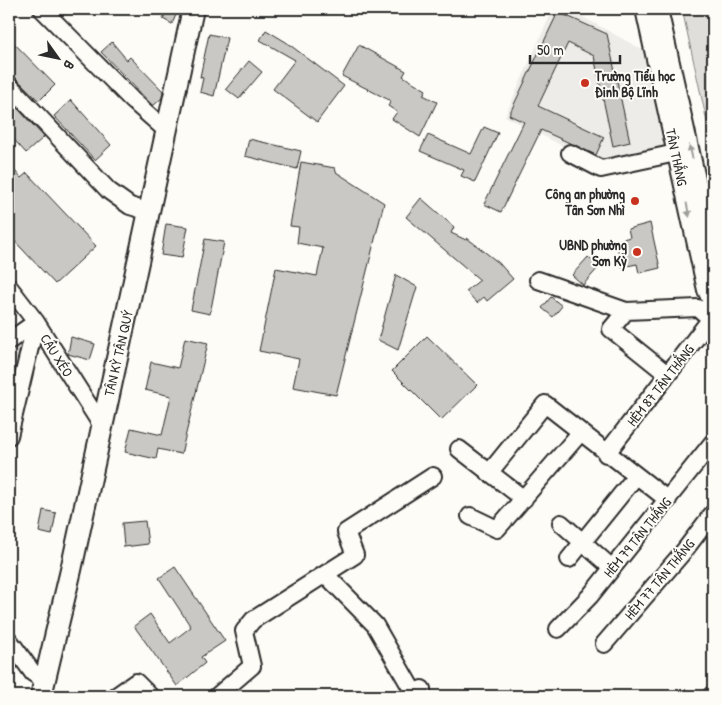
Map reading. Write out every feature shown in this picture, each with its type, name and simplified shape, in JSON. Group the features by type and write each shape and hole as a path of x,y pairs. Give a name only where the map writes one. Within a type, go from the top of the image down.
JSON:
{"main road":[{"name":"TÂN KỲ TÂN QUÝ","path":"42,688 71,570 193,9"}],"street":[{"path":"42,9 132,100 167,131"},
{"name":"TÂN THẮNG","path":"644,9 706,290 713,313"},
{"name":"TÂN THẮNG","path":"659,9 713,251"},
{"path":"9,85 109,191 130,206 150,212"},
{"path":"570,152 600,169 676,154"},
{"path":"538,280 626,312 698,308 713,313"},
{"name":"CẦU XÉO","path":"9,287 36,322 102,426"},
{"path":"626,312 611,329 667,374"},
{"name":"HẺM 87 TÂN THẮNG","path":"606,454 713,313"},
{"path":"9,341 36,322"},
{"path":"9,436 36,322"},
{"path":"489,473 545,404 606,454 668,500"},
{"path":"470,516 497,529 580,433"},
{"name":"HẺM 79 TÂN THẮNG","path":"558,629 612,568 713,442"},
{"path":"460,449 524,499"},
{"path":"226,694 252,666 244,631 248,625 355,555 346,532 433,476"},
{"path":"569,559 636,476"},
{"name":"HẺM 77 TÂN THẮNG","path":"604,644 684,552 713,513"},
{"path":"561,523 584,541 612,568"},
{"path":"325,574 375,625 414,693 422,689"},
{"path":"9,640 42,688"},
{"path":"116,696 136,682 150,696"}],"shaded area":[{"name":"Trường Tiểu học Đinh Bộ Lĩnh","path":"553,9 568,9 643,50 667,150 605,168 505,116"},
{"path":"682,9 713,9 713,149"},
{"path":"20,342 25,346 9,410 9,348"}],"building":[{"path":"167,10 176,15 172,24 163,19"},
{"path":"558,12 607,34 630,142 613,146 594,56 568,43 538,106 604,137 596,155 541,130 501,212 484,204 524,122 509,115"},
{"path":"266,30 286,42 344,86 317,122 273,89 295,60 260,40"},
{"path":"209,34 227,38 214,96 200,92 203,78 200,77"},
{"path":"9,38 55,85 39,101 16,78 9,75"},
{"path":"112,42 127,60 130,57 163,91 162,98 153,106 101,52"},
{"path":"359,45 406,71 403,76 426,90 423,95 437,102 420,137 392,119 397,112 388,106 391,101 342,76"},
{"path":"249,61 262,72 239,99 226,89"},
{"path":"9,99 44,137 26,153 9,134"},
{"path":"71,100 111,145 95,160 54,116"},
{"path":"484,127 498,133 475,182 461,176 464,170 420,151 428,135 471,154"},
{"path":"249,139 301,151 297,169 245,156"},
{"path":"301,162 335,168 336,172 384,203 336,395 293,387 299,359 259,351 276,268 317,276 323,248 297,243 299,227 290,226"},
{"path":"9,164 21,178 27,173 96,246 55,284 9,235"},
{"path":"421,198 454,227 451,233 466,240 467,238 499,263 513,279 487,301 484,297 477,303 466,291 480,280 406,217"},
{"name":"UBND phường Sơn Kỳ","path":"650,223 660,268 639,273 637,264 622,267 616,241 630,237 628,229"},
{"path":"166,224 188,227 182,258 161,255"},
{"path":"205,239 224,242 210,314 191,310"},
{"path":"588,257 599,267 583,285 572,275"},
{"path":"396,275 417,287 398,350 378,340"},
{"path":"551,297 562,306 553,317 542,308"},
{"path":"427,336 477,385 441,420 392,371"},
{"path":"71,337 95,344 90,360 68,354"},
{"path":"185,338 208,343 181,454 158,449 156,459 125,452 131,428 162,435 171,396 145,390 151,362 178,368"},
{"path":"43,510 56,513 52,535 39,532"},
{"path":"145,521 148,544 124,547 122,523"},
{"path":"175,567 225,641 201,657 205,663 177,686 134,626 150,614 170,643 191,627 159,578"}],"place":[{"name":"Trường Tiểu học Đinh Bộ Lĩnh","path":"585,83"},
{"name":"Công an phường Tân Sơn Nhì","path":"635,201"},
{"name":"UBND phường Sơn Kỳ","path":"637,252"}]}
